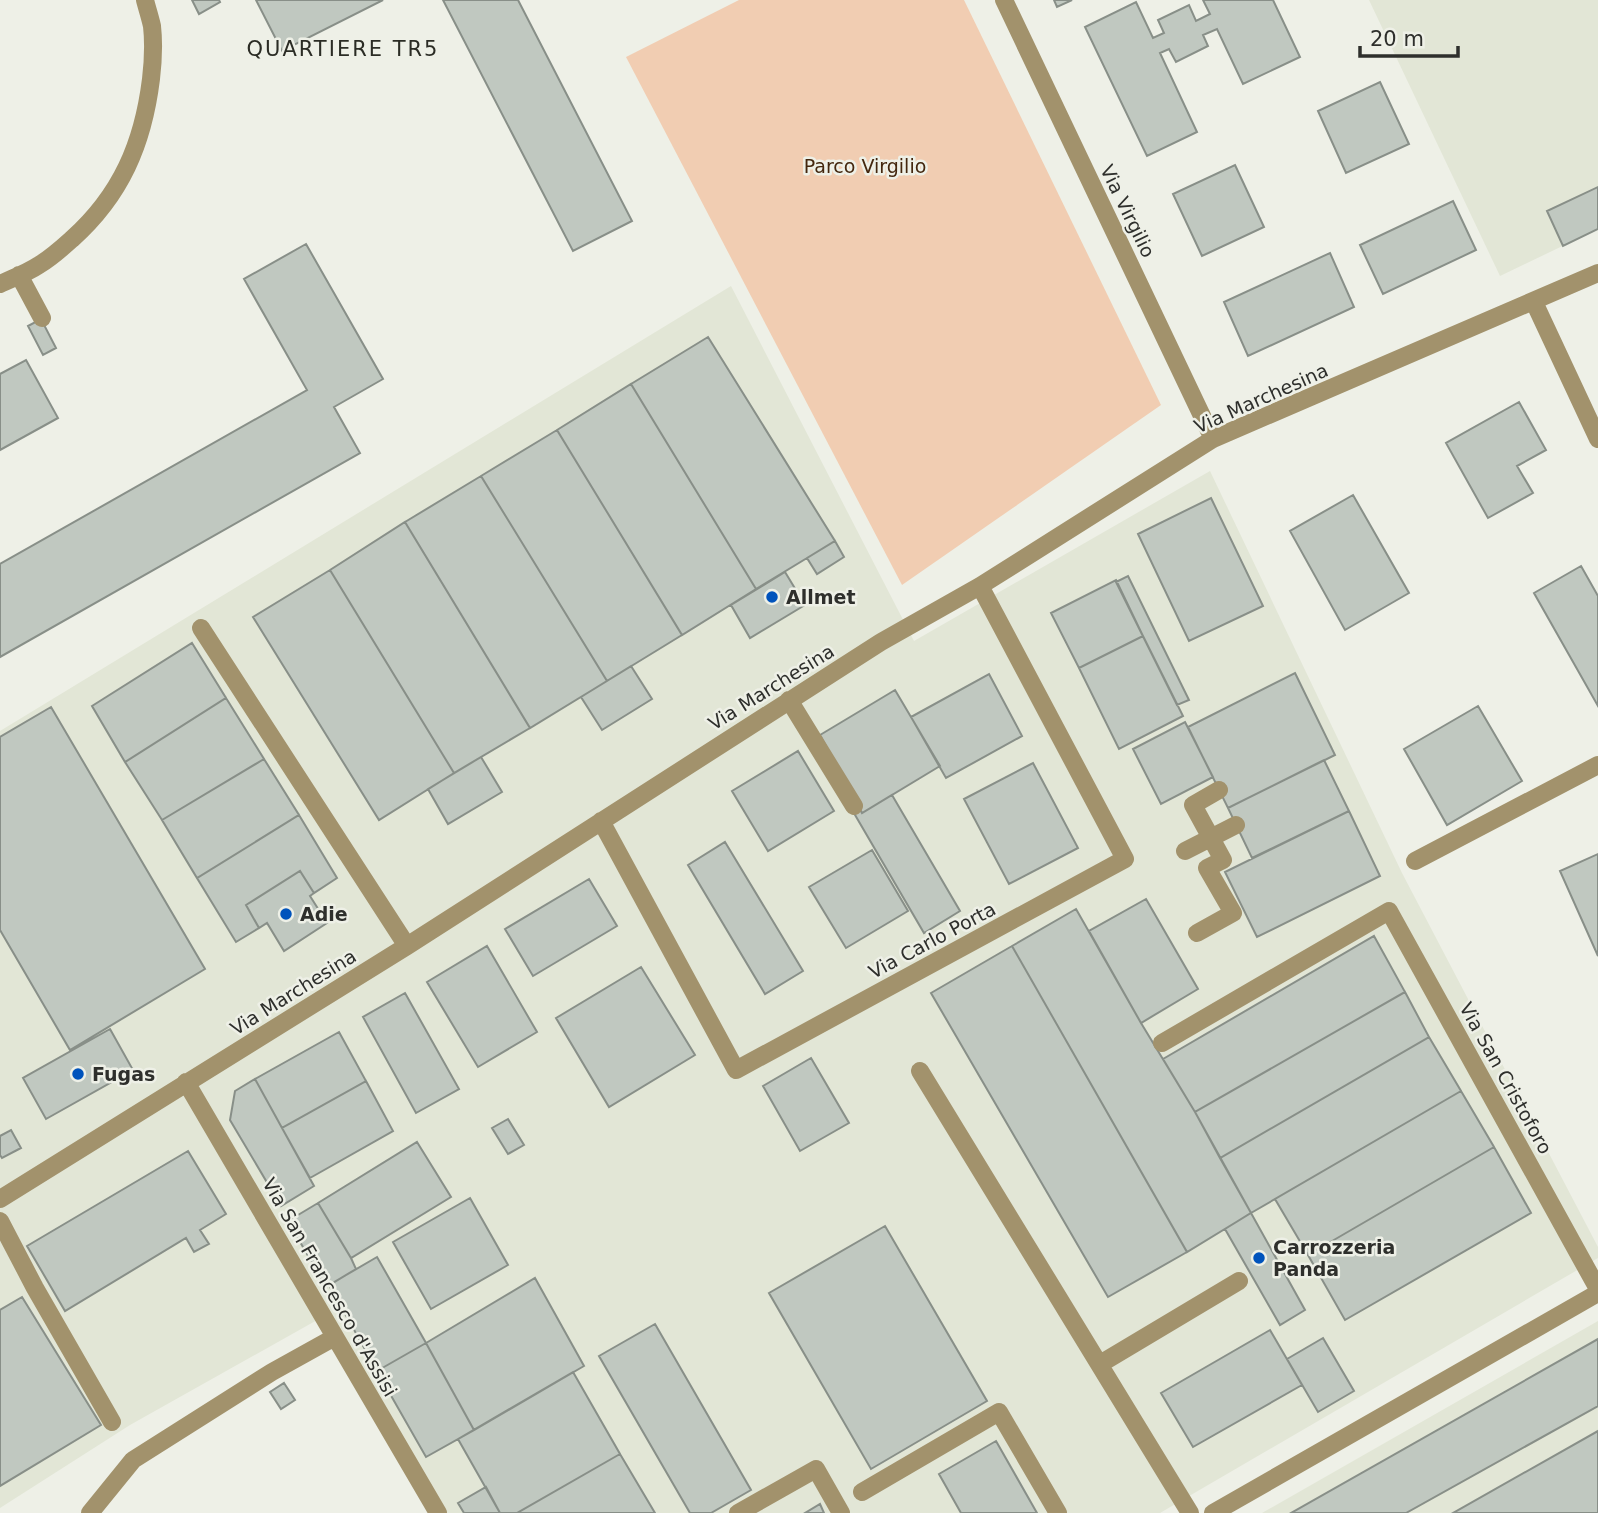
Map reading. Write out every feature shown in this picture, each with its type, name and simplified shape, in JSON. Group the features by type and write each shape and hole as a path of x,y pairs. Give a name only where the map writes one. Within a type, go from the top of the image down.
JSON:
{"street":[{"path":"0,284 39,265 91,222 114,191 129,164 141,134 153,57 152,26 145,0"},
{"name":"Via Virgilio","path":"1004,0 1213,439"},
{"name":"Via Marchesina","path":"0,1199 407,946 881,642 980,586 1213,439 1598,273"},
{"path":"19,275 43,318"},
{"path":"1534,302 1598,439"},
{"name":"Via Carlo Porta","path":"601,821 736,1070 1125,859 980,586"},
{"path":"201,628 407,946"},
{"path":"789,700 854,806"},
{"path":"1415,861 1598,765"},
{"path":"1196,933 1233,914 1207,868 1223,860 1193,805 1219,790"},
{"path":"1185,851 1236,825"},
{"name":"Via San Cristoforo","path":"1162,1043 1389,911 1598,1291 1213,1513"},
{"path":"920,1071 1191,1513"},
{"name":"Via San Francesco d'Assisi","path":"186,1082 438,1513"},
{"path":"0,1221 112,1422"},
{"path":"1100,1364 1239,1281"},
{"path":"90,1513 133,1460 272,1372 335,1337"},
{"path":"862,1492 999,1412 1058,1513"},
{"path":"738,1513 816,1469 841,1513"}],"shaded area":[{"path":"1369,0 1598,0 1598,229 1500,276"},
{"path":"731,286 914,641 1210,471 1402,873 1598,1247 1598,1258 1160,1513 446,1513 326,1315 130,1425 0,1508 0,731"},
{"path":"1598,1321 1598,1513 1262,1513"}],"green space":[{"name":"Parco Virgilio","path":"739,0 964,0 1161,405 902,585 626,57"}],"building":[{"path":"192,0 219,0 220,2 199,14"},
{"path":"256,0 383,0 282,51"},
{"path":"443,0 518,0 632,221 573,251"},
{"path":"1054,0 1072,0 1057,7"},
{"path":"1203,0 1273,0 1300,57 1243,84 1217,29 1203,35 1208,46 1176,62 1169,49 1160,53 1197,132 1147,156 1085,27 1136,2 1153,38 1164,33 1158,20 1189,5 1196,21 1210,14"},
{"path":"1380,82 1409,144 1346,173 1318,111"},
{"path":"1235,165 1264,227 1202,256 1173,194"},
{"path":"1598,187 1598,229 1563,246 1547,211"},
{"path":"1453,201 1476,250 1383,294 1360,245"},
{"path":"306,244 383,379 334,407 360,453 0,657 0,564 307,390 244,279"},
{"path":"1330,253 1354,307 1248,356 1224,302"},
{"path":"41,319 56,348 43,355 28,326"},
{"path":"708,337 835,541 756,589 631,384"},
{"path":"26,360 58,418 0,450 0,374"},
{"path":"631,384 756,589 682,635 557,430"},
{"path":"1519,402 1546,450 1517,466 1533,493 1488,518 1446,443"},
{"path":"557,430 682,635 607,681 481,476"},
{"path":"481,476 607,681 530,728 405,522"},
{"path":"1353,495 1409,593 1345,630 1290,531"},
{"path":"1211,498 1263,606 1189,641 1138,534"},
{"path":"405,522 530,728 454,773 330,570"},
{"path":"835,541 844,557 817,574 807,558"},
{"path":"1581,566 1598,596 1598,706 1534,593"},
{"path":"330,570 454,773 379,820 253,617"},
{"name":"Allmet","path":"785,572 805,605 750,638 731,605"},
{"path":"1128,576 1189,700 1177,705 1116,582"},
{"path":"1116,580 1143,636 1079,668 1051,613"},
{"path":"1143,636 1183,716 1119,749 1079,668"},
{"path":"192,643 226,698 125,762 92,706"},
{"path":"631,666 652,699 602,730 581,697"},
{"path":"1295,673 1335,755 1228,808 1188,727"},
{"path":"989,674 1022,736 946,778 911,717"},
{"path":"895,690 940,766 862,813 820,735"},
{"path":"226,698 264,759 162,820 125,762"},
{"path":"1478,706 1522,781 1447,825 1404,749"},
{"path":"51,707 205,969 70,1050 0,930 0,737"},
{"path":"1185,722 1213,777 1161,804 1133,749"},
{"path":"798,751 834,811 768,851 732,791"},
{"path":"481,757 502,792 448,824 428,789"},
{"path":"264,759 299,815 197,878 162,820"},
{"path":"1324,760 1349,811 1252,858 1228,808"},
{"path":"1033,763 1078,848 1009,884 964,799"},
{"path":"892,795 960,911 924,933 851,808 857,804 862,813"},
{"path":"1349,811 1380,876 1257,937 1225,872"},
{"path":"299,815 337,878 314,893 300,871 246,905 259,928 236,942 197,878"},
{"path":"725,842 803,971 765,994 688,865"},
{"path":"872,850 908,911 846,948 809,887"},
{"path":"1598,854 1598,956 1560,871"},
{"name":"Adie","path":"300,871 314,893 310,896 327,923 284,951 267,923 259,928 246,905"},
{"path":"589,879 617,926 533,976 505,929"},
{"path":"1146,899 1198,989 1141,1023 1089,931"},
{"path":"1076,909 1251,1213 1187,1252 1012,946"},
{"path":"1374,936 1405,992 1195,1112 1163,1059"},
{"path":"487,946 537,1032 478,1067 427,982"},
{"path":"1012,946 1187,1252 1108,1297 931,993"},
{"path":"641,967 695,1055 609,1107 556,1018"},
{"path":"1405,992 1429,1037 1220,1158 1195,1112"},
{"path":"405,993 459,1089 416,1113 363,1017"},
{"name":"Fugas","path":"110,1029 133,1070 46,1119 23,1078"},
{"path":"339,1032 366,1081 282,1128 255,1079"},
{"path":"1429,1037 1461,1091 1251,1213 1220,1158"},
{"path":"811,1058 849,1123 800,1151 763,1086"},
{"path":"255,1079 314,1186 281,1206 230,1120 235,1091"},
{"path":"366,1081 393,1131 310,1178 282,1128"},
{"path":"1461,1091 1494,1147 1308,1255 1275,1199"},
{"path":"508,1119 524,1145 508,1154 492,1128"},
{"path":"11,1130 21,1148 2,1158 0,1136"},
{"path":"417,1142 451,1197 351,1258 318,1203"},
{"path":"1494,1147 1531,1213 1345,1320 1308,1255"},
{"path":"188,1151 226,1214 200,1230 209,1244 194,1252 186,1238 65,1311 27,1246"},
{"path":"470,1198 508,1265 431,1309 393,1242"},
{"path":"318,1203 356,1269 326,1287 288,1221"},
{"name":"Carrozzeria Panda","path":"1251,1213 1305,1310 1280,1325 1225,1229"},
{"path":"885,1226 987,1401 871,1469 769,1293"},
{"path":"377,1257 426,1343 377,1371 329,1285"},
{"path":"535,1278 584,1366 474,1430 426,1343"},
{"path":"22,1297 101,1425 0,1486 0,1310"},
{"path":"655,1324 751,1490 711,1513 690,1513 599,1356"},
{"path":"1270,1330 1302,1385 1193,1447 1161,1393"},
{"path":"1323,1338 1354,1391 1318,1412 1287,1359"},
{"path":"1598,1339 1598,1406 1406,1513 1291,1513"},
{"path":"426,1343 474,1430 426,1457 377,1371"},
{"path":"573,1372 620,1454 517,1513 500,1513 458,1439"},
{"path":"284,1383 295,1400 281,1409 270,1392"},
{"path":"1598,1431 1598,1513 1453,1513"},
{"path":"996,1441 1037,1513 961,1513 939,1474"},
{"path":"620,1454 655,1513 517,1513"},
{"path":"486,1487 500,1513 464,1513 458,1503"},
{"path":"820,1504 824,1513 805,1513"}],"place":[{"name":"Allmet","path":"772,597"},
{"name":"Adie","path":"286,914"},
{"name":"Fugas","path":"78,1074"},
{"name":"Carrozzeria Panda","path":"1259,1258"}],"district":[{"name":"QUARTIERE TR5","path":"343,49"}]}
